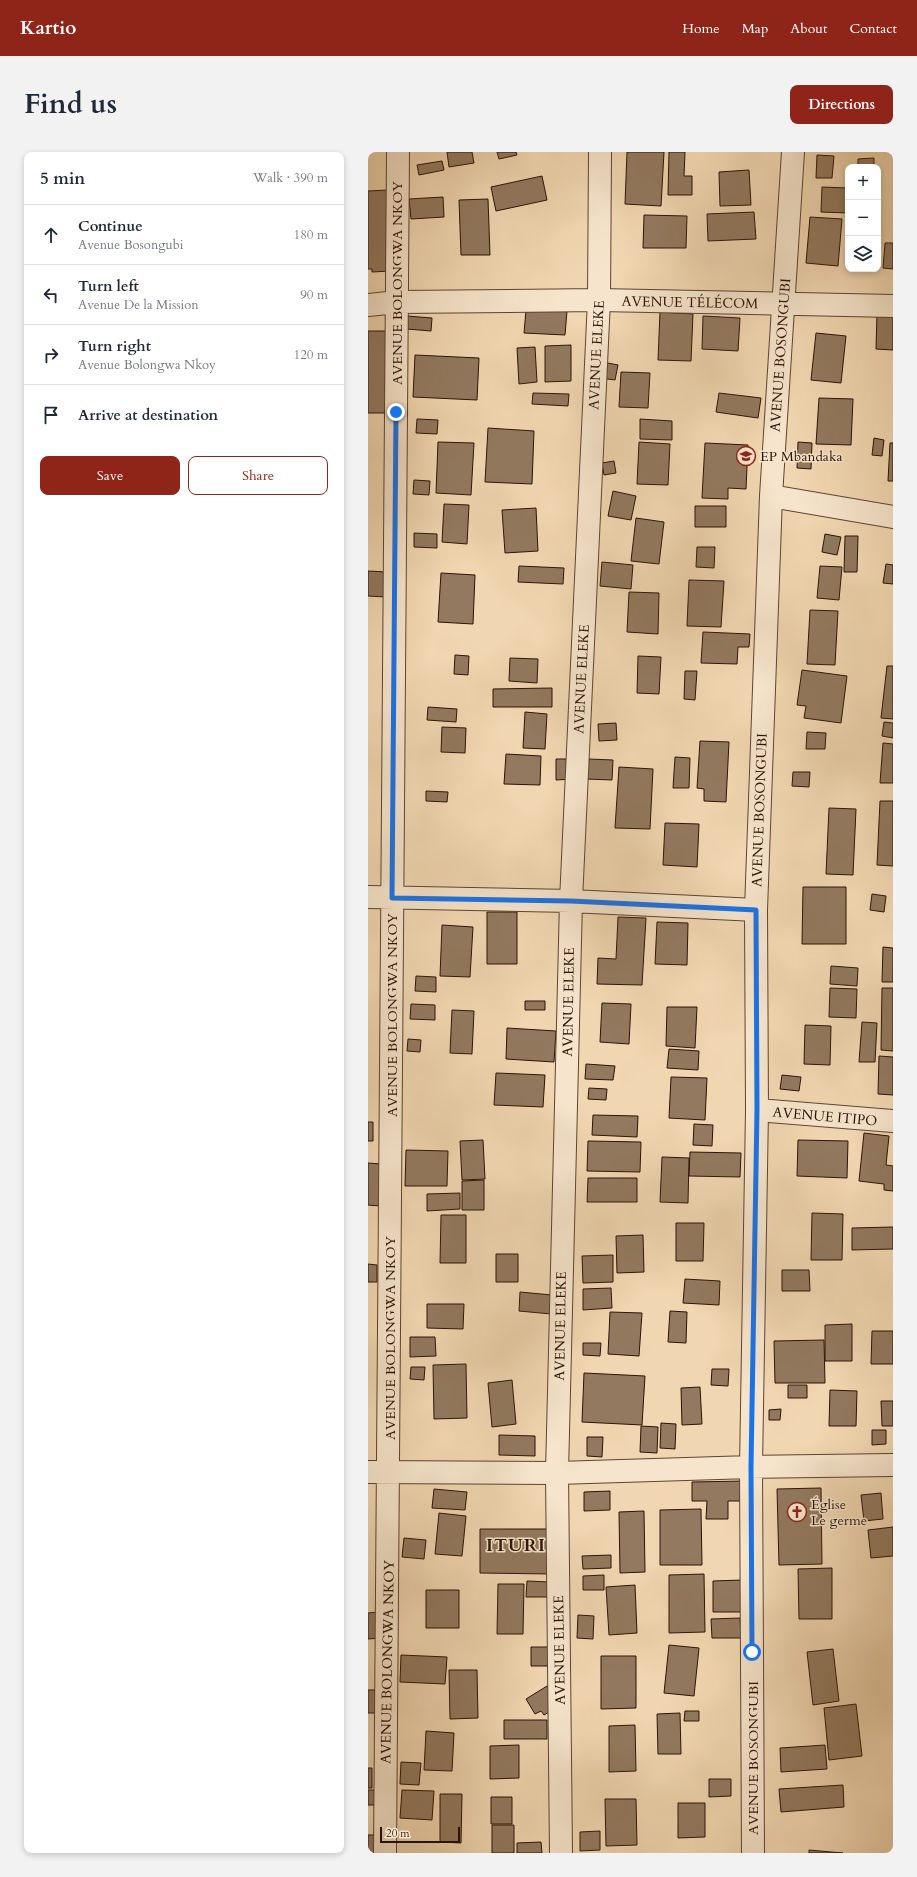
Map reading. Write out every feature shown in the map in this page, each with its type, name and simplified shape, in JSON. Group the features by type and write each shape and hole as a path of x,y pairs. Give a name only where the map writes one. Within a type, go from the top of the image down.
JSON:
{"street":[{"name":"AVENUE BOLONGWA NKOY","path":"385,1853 379,1472 392,898 398,302 398,152"},
{"name":"AVENUE ELEKE","path":"561,1853 557,1473 571,901 599,300 600,152"},
{"name":"AVENUE BOSONGUBI","path":"753,1853 751,1467 757,1110 756,910 771,496 793,152"},
{"name":"AVENUE TÉLÉCOM","path":"368,305 398,302 599,300 893,306"},
{"path":"771,496 893,517"},
{"path":"368,897 571,901 756,910"},
{"name":"AVENUE ITIPO","path":"757,1110 893,1121"},
{"path":"379,1472 557,1473 751,1467 893,1465"}],"building":[{"path":"447,152 472,152 474,163 449,167"},
{"path":"497,152 516,152 517,155 499,159"},
{"path":"627,152 664,152 661,206 625,204"},
{"path":"669,152 685,152 684,176 692,176 692,195 668,195"},
{"path":"817,155 834,156 832,178 816,178"},
{"path":"874,158 874,164 858,164 858,159"},
{"path":"442,161 444,170 419,175 417,165"},
{"path":"749,170 751,205 720,206 719,172"},
{"path":"542,176 547,200 496,211 491,187"},
{"path":"822,187 845,188 845,213 821,212"},
{"path":"388,190 391,271 372,272 372,269 368,269 368,191"},
{"path":"443,197 444,217 411,219 409,199"},
{"path":"488,199 490,255 461,255 459,200"},
{"path":"754,212 756,239 708,241 707,214"},
{"path":"644,215 687,216 686,248 643,248"},
{"path":"810,217 842,219 838,266 806,263"},
{"path":"885,243 893,243 893,269 883,268"},
{"path":"526,310 567,311 565,335 524,333"},
{"path":"660,312 693,314 691,361 658,360"},
{"path":"877,313 893,313 893,350 876,349"},
{"path":"407,316 432,318 431,331 407,329"},
{"path":"703,316 740,318 738,351 702,349"},
{"path":"368,331 388,331 387,413 368,413"},
{"path":"816,333 846,336 841,383 811,380"},
{"path":"571,345 571,381 545,382 545,346"},
{"path":"535,347 537,382 519,384 517,348"},
{"path":"415,355 479,358 477,400 413,397"},
{"path":"603,362 618,365 615,380 600,378"},
{"path":"621,372 650,373 648,408 619,407"},
{"path":"533,393 569,394 568,406 532,404"},
{"path":"719,393 761,398 758,418 716,412"},
{"path":"819,398 853,399 851,445 816,444"},
{"path":"417,419 438,420 437,434 416,433"},
{"path":"640,419 672,421 672,440 640,439"},
{"path":"488,428 534,431 532,484 485,482"},
{"path":"874,438 884,440 882,456 872,455"},
{"path":"438,442 474,443 471,495 436,493"},
{"path":"639,442 670,444 668,485 637,484"},
{"path":"798,442 812,443 811,469 797,468"},
{"path":"705,443 748,445 746,489 728,488 728,499 702,498"},
{"path":"890,443 893,443 893,481 888,481"},
{"path":"614,461 616,473 604,475 602,463"},
{"path":"414,480 430,481 429,495 413,494"},
{"path":"613,491 636,496 631,520 608,516"},
{"path":"444,504 469,505 467,544 442,542"},
{"path":"695,506 726,506 726,527 695,527"},
{"path":"536,508 538,551 505,553 502,510"},
{"path":"636,518 664,522 659,564 631,561"},
{"path":"414,533 437,534 437,548 414,547"},
{"path":"825,534 841,537 837,555 822,552"},
{"path":"845,536 858,536 857,572 844,572"},
{"path":"697,547 715,547 714,568 696,567"},
{"path":"602,562 633,565 631,589 600,586"},
{"path":"886,564 893,565 893,584 883,583"},
{"path":"519,566 564,568 563,584 518,582"},
{"path":"820,566 842,567 839,600 817,598"},
{"path":"368,571 387,572 386,597 368,596"},
{"path":"441,573 475,575 473,624 438,622"},
{"path":"689,580 724,581 721,627 687,626"},
{"path":"629,592 659,593 658,634 627,632"},
{"path":"810,610 838,611 835,665 807,664"},
{"path":"703,632 750,634 749,647 738,647 737,664 701,663"},
{"path":"455,655 469,656 468,675 454,674"},
{"path":"638,656 661,657 659,694 637,693"},
{"path":"510,658 538,659 537,683 509,681"},
{"path":"887,666 893,666 893,719 881,718"},
{"path":"802,670 847,676 841,723 804,718 806,706 797,705"},
{"path":"685,671 697,671 695,700 684,699"},
{"path":"552,688 552,707 493,707 493,689"},
{"path":"428,707 457,709 456,722 427,720"},
{"path":"525,712 547,714 545,749 523,748"},
{"path":"884,722 893,723 893,738 882,736"},
{"path":"616,723 617,740 599,741 598,724"},
{"path":"442,727 466,728 465,753 441,752"},
{"path":"807,732 826,733 825,749 806,749"},
{"path":"700,741 729,742 726,802 704,801 704,789 697,788"},
{"path":"883,743 893,744 893,783 880,783"},
{"path":"506,754 541,756 540,785 504,784"},
{"path":"675,757 690,758 689,788 673,788"},
{"path":"556,759 575,759 574,779 556,780"},
{"path":"589,759 613,760 612,780 587,779"},
{"path":"619,767 653,769 650,829 615,828"},
{"path":"793,772 810,772 809,787 792,786"},
{"path":"426,791 448,792 447,802 426,801"},
{"path":"880,801 893,801 893,866 877,865"},
{"path":"829,808 856,809 853,875 826,874"},
{"path":"665,823 699,824 697,867 663,865"},
{"path":"803,887 846,887 846,944 802,944"},
{"path":"872,894 886,896 884,912 870,910"},
{"path":"487,912 517,912 517,964 487,964"},
{"path":"618,917 646,918 642,985 597,984 598,958 616,959"},
{"path":"657,922 688,923 687,965 655,964"},
{"path":"442,925 473,927 470,977 440,976"},
{"path":"883,947 893,948 893,982 882,982"},
{"path":"831,966 858,968 857,986 830,984"},
{"path":"416,976 436,977 436,992 415,991"},
{"path":"830,988 857,989 856,1018 829,1017"},
{"path":"882,988 893,988 893,1051 881,1050"},
{"path":"525,1001 545,1001 545,1010 525,1010"},
{"path":"602,1003 631,1004 629,1044 600,1042"},
{"path":"411,1004 435,1005 435,1020 410,1019"},
{"path":"667,1007 697,1007 695,1048 666,1046"},
{"path":"452,1010 474,1011 472,1054 450,1053"},
{"path":"862,1022 877,1023 875,1062 859,1062"},
{"path":"805,1025 831,1026 830,1065 804,1064"},
{"path":"507,1028 556,1031 554,1062 506,1059"},
{"path":"408,1039 421,1040 420,1052 407,1051"},
{"path":"669,1049 699,1051 698,1070 667,1068"},
{"path":"879,1056 893,1057 893,1095 878,1094"},
{"path":"586,1064 615,1066 613,1080 585,1079"},
{"path":"496,1073 545,1075 543,1107 494,1105"},
{"path":"782,1075 801,1077 799,1091 780,1089"},
{"path":"671,1077 707,1078 705,1120 669,1118"},
{"path":"589,1088 607,1089 606,1100 588,1099"},
{"path":"593,1115 638,1116 637,1137 592,1135"},
{"path":"368,1122 373,1122 373,1141 368,1141"},
{"path":"694,1124 713,1125 712,1146 693,1145"},
{"path":"864,1133 889,1136 886,1165 893,1166 893,1191 884,1190 884,1184 859,1181"},
{"path":"483,1140 485,1179 462,1180 460,1141"},
{"path":"798,1140 848,1141 847,1178 797,1176"},
{"path":"588,1141 641,1142 640,1172 587,1171"},
{"path":"406,1150 448,1151 447,1186 405,1186"},
{"path":"690,1152 741,1153 740,1177 689,1176"},
{"path":"662,1157 689,1158 688,1203 660,1202"},
{"path":"368,1163 382,1164 380,1206 368,1205"},
{"path":"588,1178 637,1178 637,1202 587,1202"},
{"path":"484,1180 484,1210 462,1210 462,1181"},
{"path":"460,1193 460,1209 427,1211 427,1194"},
{"path":"812,1213 843,1214 842,1260 811,1260"},
{"path":"441,1215 466,1215 466,1263 440,1263"},
{"path":"676,1223 704,1223 703,1261 676,1261"},
{"path":"893,1227 893,1249 852,1250 852,1228"},
{"path":"643,1235 644,1272 617,1273 616,1236"},
{"path":"496,1254 518,1254 518,1282 496,1282"},
{"path":"613,1255 613,1282 583,1283 582,1256"},
{"path":"368,1264 377,1265 377,1282 368,1282"},
{"path":"782,1270 809,1270 810,1291 782,1291"},
{"path":"685,1279 720,1281 719,1305 683,1303"},
{"path":"611,1288 612,1308 583,1310 583,1289"},
{"path":"520,1292 552,1295 551,1314 519,1311"},
{"path":"427,1304 464,1304 463,1329 427,1328"},
{"path":"670,1311 687,1312 686,1343 668,1342"},
{"path":"610,1312 642,1313 639,1356 608,1354"},
{"path":"852,1324 852,1361 825,1361 825,1325"},
{"path":"872,1331 893,1331 893,1364 871,1364"},
{"path":"410,1337 435,1337 436,1356 410,1357"},
{"path":"824,1340 825,1383 775,1383 774,1341"},
{"path":"583,1343 601,1343 600,1356 583,1355"},
{"path":"466,1364 467,1418 434,1419 433,1365"},
{"path":"411,1367 425,1367 424,1380 410,1379"},
{"path":"712,1369 729,1369 728,1386 711,1385"},
{"path":"584,1373 645,1376 642,1425 582,1422"},
{"path":"512,1380 516,1424 492,1427 488,1383"},
{"path":"788,1385 807,1385 807,1398 788,1398"},
{"path":"700,1387 702,1424 682,1425 681,1388"},
{"path":"830,1390 857,1391 856,1426 829,1426"},
{"path":"881,1401 893,1401 893,1426 882,1426"},
{"path":"781,1409 780,1420 769,1420 769,1410"},
{"path":"661,1423 676,1424 675,1449 660,1448"},
{"path":"641,1426 658,1427 657,1453 640,1452"},
{"path":"872,1430 886,1430 886,1444 872,1445"},
{"path":"499,1435 535,1436 535,1456 499,1455"},
{"path":"587,1437 603,1437 602,1457 587,1456"},
{"path":"744,1481 744,1501 728,1501 728,1519 706,1519 707,1501 692,1501 692,1482"},
{"path":"821,1488 822,1564 779,1565 777,1489"},
{"path":"434,1489 467,1492 465,1510 432,1508"},
{"path":"610,1491 610,1510 584,1511 584,1492"},
{"path":"881,1493 883,1519 864,1521 861,1495"},
{"path":"701,1509 702,1565 660,1565 660,1510"},
{"path":"644,1511 645,1572 620,1573 619,1512"},
{"path":"439,1513 466,1516 462,1556 435,1554"},
{"path":"893,1527 893,1556 871,1558 868,1530"},
{"path":"480,1529 552,1529 551,1574 480,1573"},
{"path":"404,1538 426,1540 424,1559 402,1557"},
{"path":"611,1555 611,1568 583,1569 582,1556"},
{"path":"832,1568 832,1619 799,1619 798,1569"},
{"path":"704,1574 705,1632 669,1633 669,1575"},
{"path":"604,1575 604,1590 583,1590 583,1576"},
{"path":"742,1580 741,1612 713,1612 713,1581"},
{"path":"527,1581 549,1582 549,1597 526,1597"},
{"path":"498,1584 524,1584 523,1634 497,1634"},
{"path":"635,1585 637,1633 609,1635 606,1587"},
{"path":"426,1590 459,1590 459,1628 426,1628"},
{"path":"379,1612 380,1638 368,1639 368,1613"},
{"path":"578,1615 594,1616 593,1639 577,1638"},
{"path":"740,1618 741,1638 712,1638 711,1619"},
{"path":"669,1645 699,1648 694,1696 664,1693"},
{"path":"531,1647 552,1647 552,1666 531,1666"},
{"path":"833,1649 839,1701 813,1705 807,1652"},
{"path":"401,1655 447,1657 445,1684 400,1682"},
{"path":"601,1656 636,1656 636,1708 601,1709"},
{"path":"449,1670 477,1670 478,1718 450,1719"},
{"path":"547,1686 556,1701 554,1709 544,1715 541,1711 535,1714 526,1699"},
{"path":"368,1690 376,1690 376,1713 368,1713"},
{"path":"856,1704 862,1756 829,1760 824,1708"},
{"path":"685,1711 699,1711 699,1721 684,1721"},
{"path":"680,1713 681,1754 658,1754 657,1714"},
{"path":"504,1720 547,1720 547,1739 504,1739"},
{"path":"635,1725 636,1771 609,1772 609,1726"},
{"path":"426,1731 454,1733 452,1771 424,1770"},
{"path":"519,1745 519,1778 490,1779 490,1746"},
{"path":"825,1745 827,1769 781,1772 780,1748"},
{"path":"401,1762 421,1763 419,1785 400,1784"},
{"path":"368,1768 372,1768 372,1788 368,1788"},
{"path":"709,1779 731,1779 731,1796 709,1797"},
{"path":"843,1785 844,1807 781,1812 779,1789"},
{"path":"368,1790 376,1790 375,1805 368,1805"},
{"path":"402,1790 434,1791 432,1820 400,1818"},
{"path":"440,1794 462,1794 461,1843 440,1842"},
{"path":"491,1797 512,1797 512,1824 491,1824"},
{"path":"605,1799 636,1799 637,1845 606,1846"},
{"path":"678,1803 705,1803 705,1837 678,1838"},
{"path":"492,1825 514,1825 514,1853 492,1853"},
{"path":"600,1831 600,1850 580,1851 580,1832"},
{"path":"368,1835 377,1835 376,1853 368,1853"},
{"path":"541,1842 542,1853 517,1853 517,1843"},
{"path":"809,1850 843,1853 809,1853"}],"place":[{"name":"EP Mbandaka","path":"746,456"},
{"name":"Église Le germe","path":"797,1512"}],"district":[{"name":"ITURI","path":"516,1545"}],"route":[{"path":"396,412 392,898 571,901 756,910 757,1110 751,1467 752,1652"}]}
